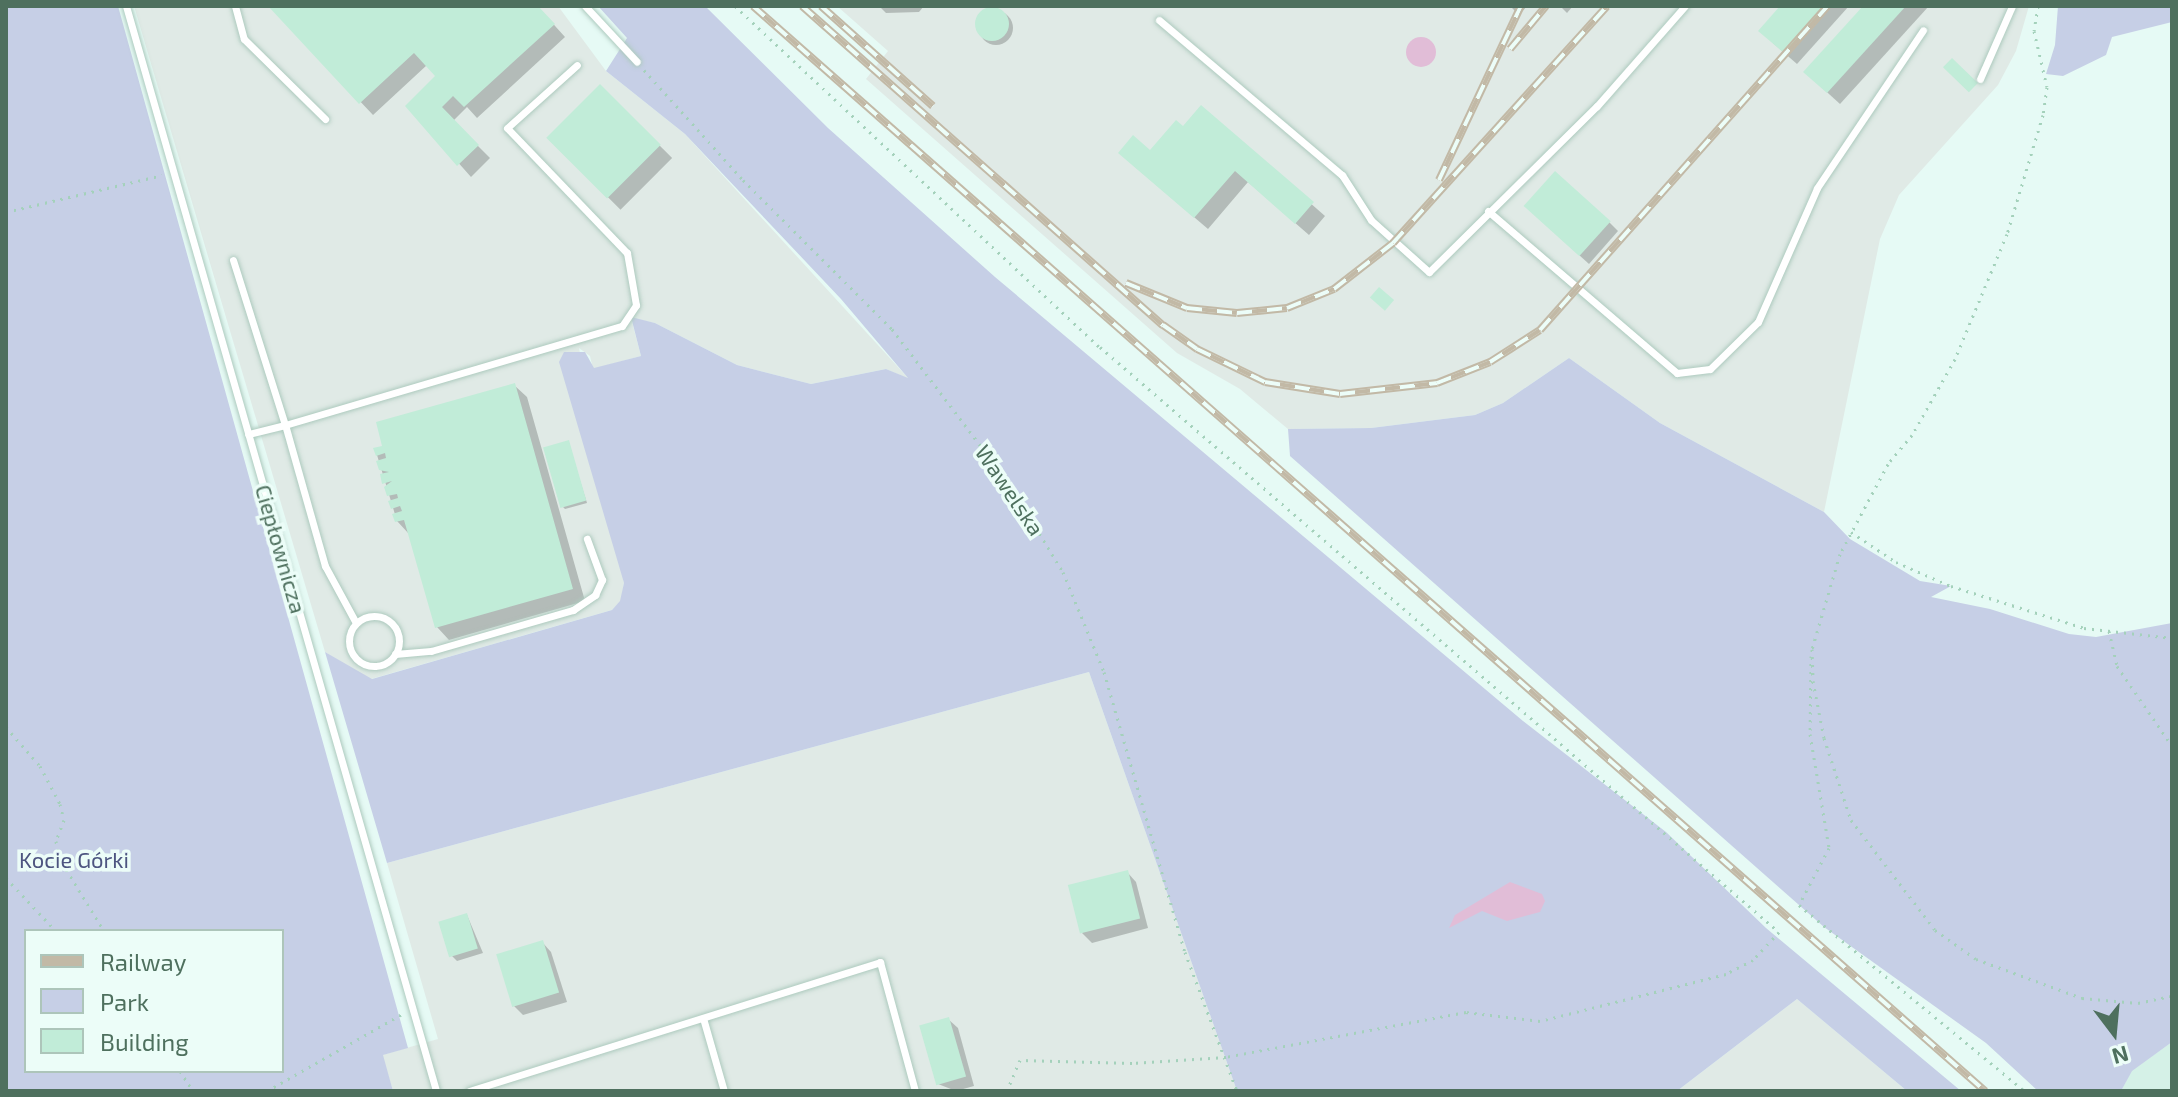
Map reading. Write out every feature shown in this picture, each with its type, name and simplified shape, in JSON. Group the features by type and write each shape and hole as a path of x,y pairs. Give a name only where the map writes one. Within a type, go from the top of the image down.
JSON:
{"lane":[{"name":"Ciepłownicza","path":"126,6 436,1091"},
{"path":"235,6 244,39 325,119"},
{"path":"585,6 637,62"},
{"path":"1159,20 1342,175 1371,220 1429,272 1597,106 1685,6"},
{"path":"1980,79 2012,6"},
{"path":"1488,211 1677,373 1710,369 1758,322 1817,188 1923,30"},
{"path":"248,434 622,326 636,305 627,253 507,128 577,65"},
{"path":"233,260 325,566 356,623"},
{"path":"395,654 399,639 388,620 372,616 356,623 349,638 356,658 376,666 395,654 431,651 573,610 595,595 602,580 587,539"},
{"path":"469,1091 880,962 915,1091"},
{"path":"703,1018 724,1091"}],"path":[{"path":"735,6 1100,347 1779,932 1753,960 1726,974 1540,1021 1466,1012 1226,1057 1132,1063 1020,1060 1007,1091"},
{"path":"2025,1091 1799,905 1829,848 1810,734 1807,673 1812,649 1851,532 1955,359 2007,234 2036,145 2047,87 2034,31 2038,6"},
{"name":"Wawelska","path":"637,62 743,180 892,329 1006,479 1063,572 1104,672 1185,952 1237,1091"},
{"path":"6,212 173,172"},
{"path":"1851,532 1896,562 1951,586 2109,631 2172,638"},
{"path":"2109,631 2117,666 2172,746"},
{"path":"1812,649 1819,716 1851,820 1926,921 1976,959 2082,998 2138,1003 2172,996"},
{"path":"6,727 40,766 60,804 64,820 56,841 58,856 103,929"},
{"path":"6,878 54,929"},
{"path":"267,1091 412,1008"},
{"path":"181,1073 193,1091"}],"shaded area":[{"path":"134,6 558,6 606,71 685,134 909,379 886,369 811,384 737,365 655,323 631,318 641,356 593,369 590,356 579,348 624,583 621,601 612,610 371,679 358,673 325,652"},
{"path":"837,6 2029,6 2016,51 1998,85 1899,195 1880,239 1824,512 1660,423 1569,358 1503,403 1475,415 1371,428 1288,429 1240,389 1177,353 866,79 888,51"},
{"path":"1421,37 1432,41 1436,52 1432,63 1421,67 1410,63 1406,52 1410,41"},
{"path":"1089,672 1237,1091 393,1091 382,1055 438,1039 387,863"},
{"path":"1510,882 1542,894 1545,901 1540,912 1507,921 1482,911 1449,928 1455,915"},
{"path":"1797,999 1907,1091 1677,1091"},
{"path":"2172,1042 2172,1091 2121,1091 2131,1071"}],"green space":[{"name":"Kocie Górki","path":"6,6 118,6 408,1048 383,1055 393,1091 6,1091"},
{"path":"598,6 705,6 828,128 995,277 1523,721 1666,832 1766,928 1961,1091 1907,1091 1797,999 1677,1091 1237,1091 1089,672 387,863 325,652 372,679 612,610 620,601 624,583 559,362 564,352 585,352 594,368 641,356 631,317 655,323 737,365 811,384 886,369 908,378 841,299 685,134 606,71 627,38"},
{"path":"2058,6 2172,6 2172,22 2112,37 2106,55 2063,76 2046,74 2055,45"},
{"path":"1569,358 1660,423 1824,512 1850,539 1920,581 1951,586 1931,597 1990,609 2069,634 2096,637 2172,623 2172,1042 2132,1071 2121,1091 2038,1091 1986,1043 1824,927 1290,456 1288,429 1371,428 1475,415 1503,403"}],"building":[{"path":"268,6 538,6 555,24 464,107 453,96 442,107 479,145 457,166 405,106 435,76 414,53 359,104"},
{"path":"1780,6 1825,6 1784,53 1758,31"},
{"path":"1863,6 1906,6 1827,93 1803,72"},
{"path":"992,7 1004,12 1009,24 1004,36 992,41 980,36 975,24 980,12"},
{"path":"1952,58 1978,83 1969,92 1943,67"},
{"path":"600,84 661,145 607,199 546,138"},
{"path":"1201,105 1314,202 1295,224 1235,171 1194,218 1118,153 1133,135 1150,150 1176,120 1183,126"},
{"path":"1555,171 1611,221 1579,256 1524,206"},
{"path":"1379,287 1394,300 1385,311 1370,298"},
{"path":"515,383 573,589 435,628 404,520 395,522 392,514 402,511 400,506 391,509 388,501 398,498 397,494 387,496 384,487 392,481 382,484 380,474 389,472 379,470 376,461 386,458 385,453 376,456 373,448 382,446 376,422"},
{"path":"569,440 586,501 560,508 543,447"},
{"path":"1128,870 1140,919 1080,934 1068,885"},
{"path":"467,913 478,948 449,957 438,922"},
{"path":"543,940 559,993 512,1007 496,954"},
{"path":"949,1017 966,1077 936,1085 919,1026"}],"railway":[{"path":"753,6 1985,1091"},
{"path":"802,6 1163,325 1197,349 1265,382 1340,394 1437,383 1490,362 1540,330 1828,6"},
{"path":"821,6 933,106"},
{"path":"1439,180 1521,6"},
{"path":"1510,49 1546,6"},
{"path":"1126,283 1187,308 1237,313 1287,308 1334,289 1393,243 1607,6"}]}
